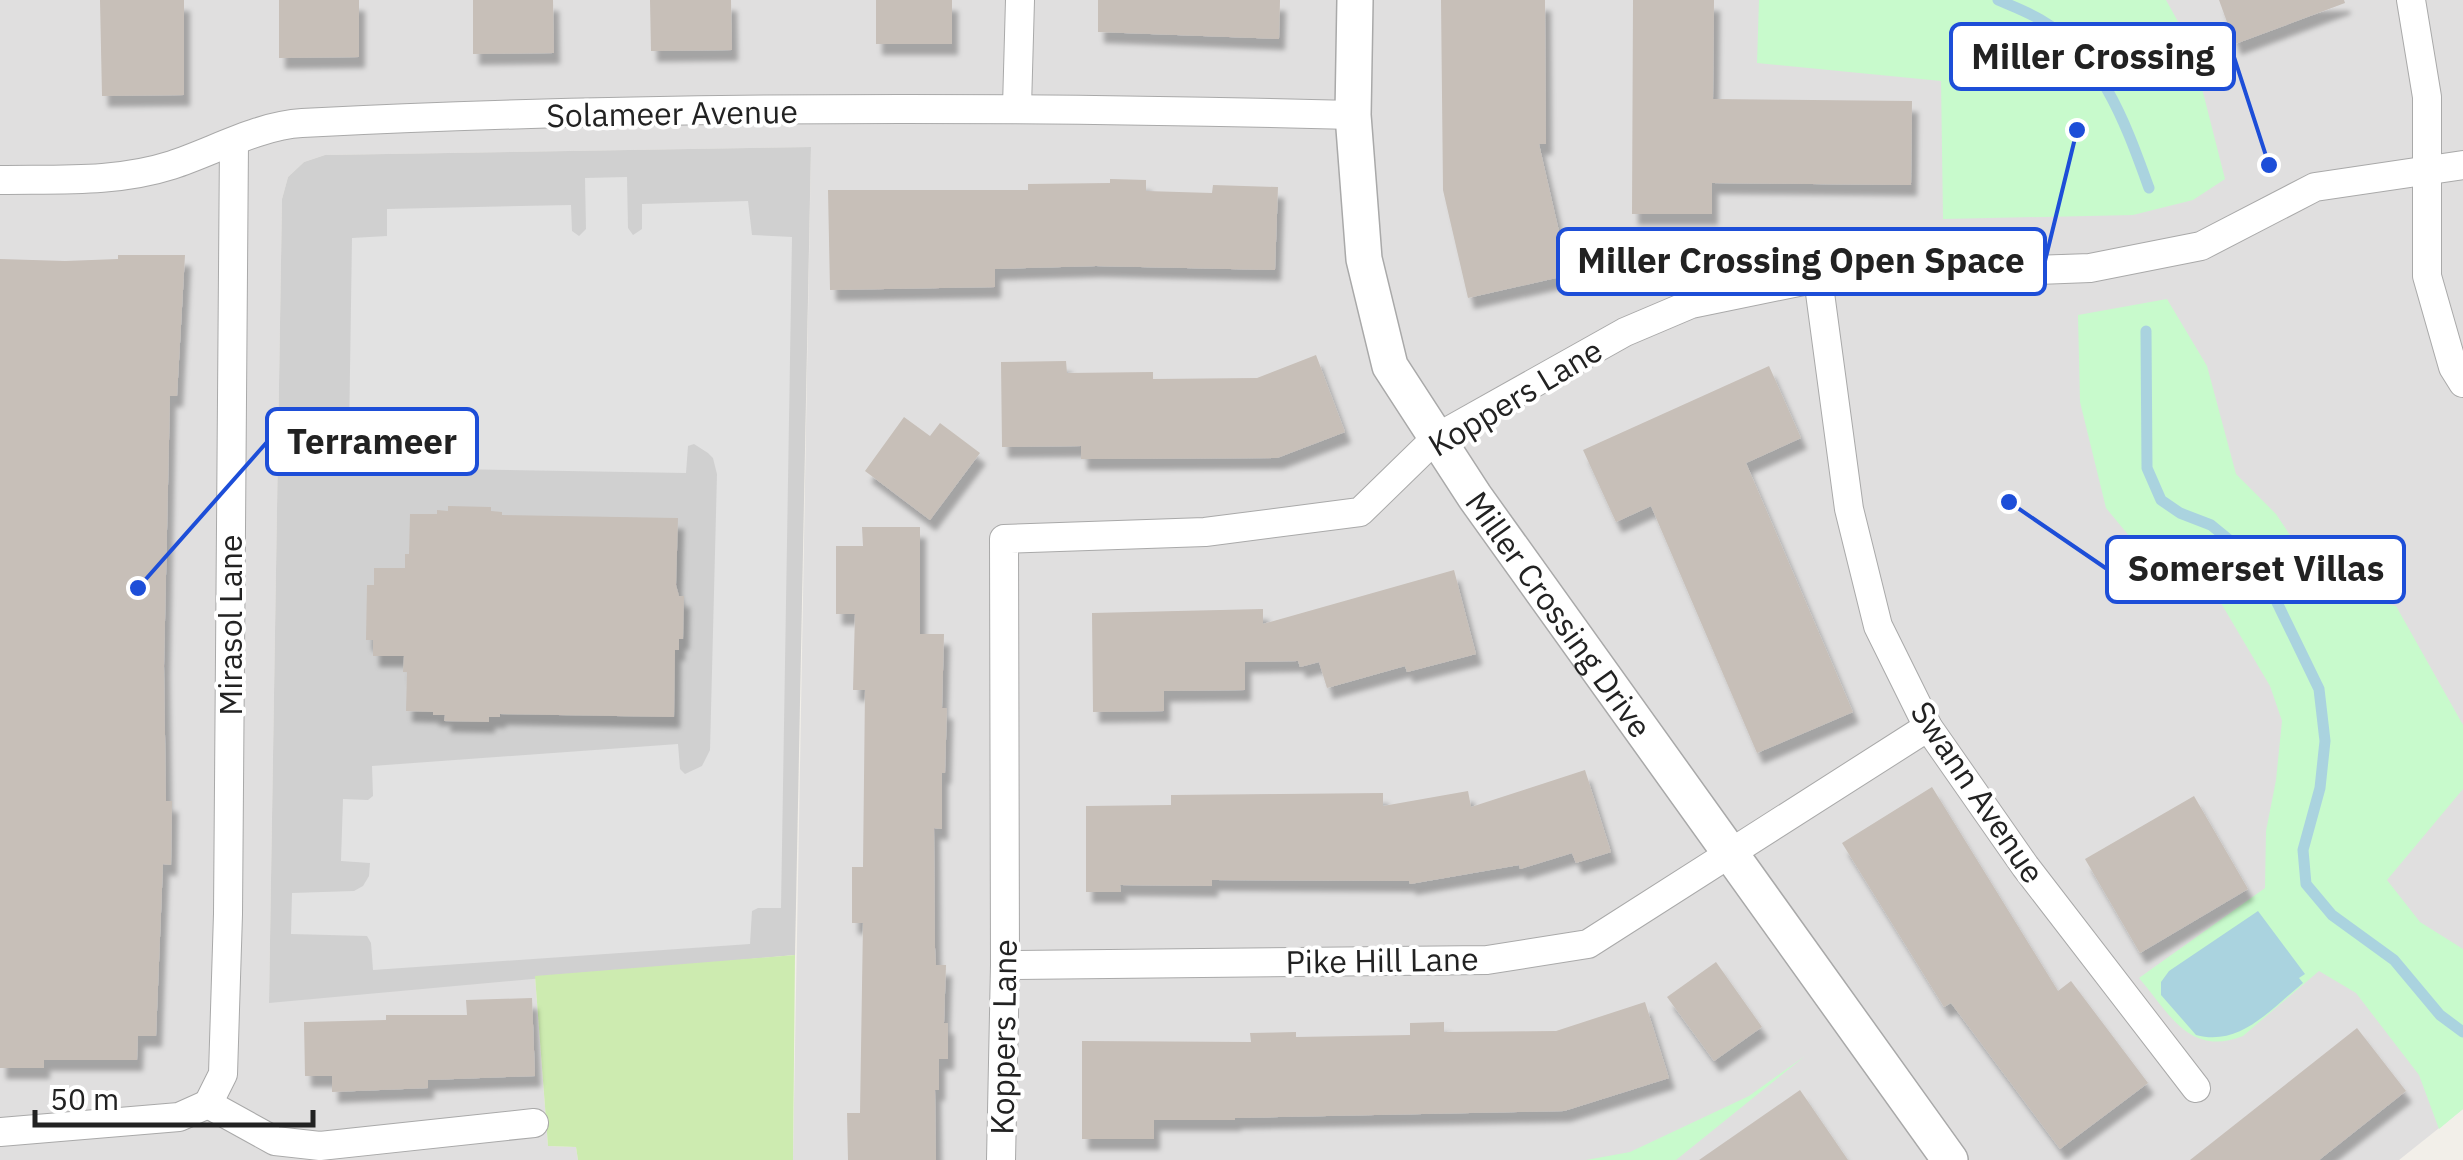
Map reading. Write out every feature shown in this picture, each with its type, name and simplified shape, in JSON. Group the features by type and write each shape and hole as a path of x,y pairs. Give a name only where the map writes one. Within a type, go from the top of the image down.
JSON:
{"street":[{"path":"1017,107 1020,0"},
{"name":"Miller Crossing Drive","path":"1355,0 1353,116 1364,259 1390,366 1475,497 1729,851 1938,1156"},
{"path":"2411,0 2427,97 2426,276 2453,367 2463,383"},
{"name":"Solameer Avenue","path":"0,180 118,178 171,166 295,123 603,113 1017,107 1353,116"},
{"name":"Mirasol Lane","path":"208,1104 223,1074 228,914 234,142"},
{"name":"Koppers Lane","path":"1001,1160 1005,965 1004,539 1206,532 1360,512 1436,438 1625,332 1691,304 1818,278 2090,268 2201,246 2315,187 2463,165"},
{"name":"Swann Avenue","path":"1818,278 1853,526 1878,626 1928,727 2025,866 2196,1088"},
{"name":"Pike Hill Lane","path":"1005,965 1487,960 1588,944 1928,727"},
{"path":"0,1132 179,1116 208,1104 275,1141 320,1146 534,1123"}],"shaded area":[{"path":"0,0 2463,0 2463,1109 2399,1160 793,1160 811,147 325,155 304,162 288,177 282,199 269,1002 535,976 548,1146 576,1147 578,1160 0,1160"},
{"path":"811,147 795,955 269,1003 282,199 288,177 304,162 325,155"},
{"path":"627,177 628,228 633,235 642,229 642,204 748,201 752,235 792,237 781,908 752,911 750,944 373,970 367,936 291,934 292,893 354,891 369,876 370,863 341,861 343,799 368,800 373,796 372,766 678,744 680,769 685,774 702,766 710,750 717,474 708,453 694,444 688,446 686,473 387,468 386,439 349,437 352,238 387,236 387,209 571,205 572,231 579,236 586,229 585,178"}],"green space":[{"path":"1759,0 2166,0 2191,45 2225,179 2193,200 2133,215 1943,219 1941,81 1757,63"},
{"path":"2167,299 2207,366 2236,474 2276,514 2327,591 2396,606 2463,725 2463,789 2387,880 2420,922 2463,949 2463,1109 2439,1129 2419,1075 2356,993 2319,971 2243,1036 2224,1041 2208,1041 2182,1028 2139,978 2265,888 2266,831 2282,721 2270,686 2218,598 2130,537 2106,508 2080,402 2078,315"},
{"path":"795,955 793,1160 578,1160 576,1147 548,1146 535,976"},
{"path":"1805,1056 1676,1160 1586,1160 1630,1152 1749,1096"}],"water":[{"path":"2258,911 2305,974 2299,978 2303,983 2241,1031 2227,1036 2196,1035 2161,995 2161,982 2169,971"}],"building":[{"path":"100,0 184,0 184,95 102,96"},
{"path":"279,0 359,0 359,57 279,58"},
{"path":"473,0 553,0 554,53 473,54"},
{"path":"650,0 731,0 732,50 651,51"},
{"path":"876,0 952,0 952,44 876,44"},
{"path":"1098,0 1280,0 1279,39 1098,32"},
{"path":"1441,0 1545,0 1546,144 1539,144 1569,275 1468,298 1443,190"},
{"path":"1633,0 1714,0 1713,99 1912,101 1911,185 1712,183 1712,214 1632,214"},
{"path":"2219,0 2344,0 2345,3 2235,44"},
{"path":"1110,179 1146,180 1146,191 1212,193 1213,185 1278,187 1275,270 1096,266 995,269 995,287 830,290 828,190 1028,190 1028,184 1110,183"},
{"path":"118,255 185,255 177,396 170,396 164,666 166,801 172,801 171,865 163,864 156,1036 138,1036 137,1060 44,1060 44,1068 0,1068 0,259 65,261 118,259"},
{"path":"1316,355 1345,432 1277,458 1081,459 1081,446 1002,447 1001,362 1066,361 1067,373 1153,372 1153,379 1257,378"},
{"path":"1769,366 1801,438 1746,463 1853,712 1757,753 1651,506 1616,522 1583,450"},
{"path":"904,417 930,436 940,423 980,453 930,520 865,471"},
{"path":"448,506 491,507 491,511 502,515 678,518 676,585 679,596 684,596 683,639 679,639 679,650 675,650 674,717 500,714 489,717 489,722 444,721 445,715 406,711 404,656 373,656 373,640 366,640 367,585 374,585 374,568 405,568 410,514 437,514 437,510 448,511"},
{"path":"862,527 920,527 920,634 944,634 942,708 947,708 942,829 934,828 935,948 936,965 946,965 944,1023 948,1023 948,1059 939,1059 939,1090 935,1090 936,1160 848,1160 847,1113 860,1113 863,923 852,923 852,867 863,867 865,690 853,690 855,614 836,614 836,546 863,546"},
{"path":"1454,570 1476,654 1407,672 1405,666 1327,688 1319,662 1300,667 1298,661 1245,662 1245,690 1164,691 1164,711 1093,712 1092,613 1263,609 1263,624"},
{"path":"1585,770 1611,852 1576,863 1572,853 1520,869 1519,865 1410,884 1212,880 1212,886 1120,885 1121,892 1086,892 1086,806 1171,805 1171,795 1383,793 1383,806 1468,791 1471,807"},
{"path":"1932,787 2058,991 2071,981 2148,1083 2060,1149 1951,1003 1944,1007 1842,843"},
{"path":"2194,796 2248,889 2140,953 2085,859"},
{"path":"1716,962 1762,1027 1714,1061 1667,997"},
{"path":"532,998 535,1076 428,1080 428,1088 332,1092 332,1076 305,1076 304,1022 386,1020 386,1015 467,1015 466,1000"},
{"path":"1645,1002 1669,1078 1564,1111 1154,1120 1154,1139 1082,1139 1082,1041 1251,1042 1250,1033 1296,1032 1296,1037 1410,1035 1410,1023 1444,1022 1444,1032 1556,1031"},
{"path":"2357,1028 2406,1091 2319,1160 2190,1160"},
{"path":"1800,1090 1848,1160 1699,1160"}],"waterway":[{"path":"1998,0 2041,20 2080,52 2121,116 2149,188"},
{"path":"2146,331 2147,468 2161,500 2180,513 2211,525 2244,552 2270,588 2319,689 2325,741 2320,788 2303,850 2306,884 2332,915 2394,960 2440,1015 2463,1032"}],"place":[{"name":"Miller Crossing Open Space","path":"2077,130"},
{"name":"Miller Crossing","path":"2269,165"},
{"name":"Somerset Villas","path":"2009,502"},
{"name":"Terrameer","path":"138,588"}]}
